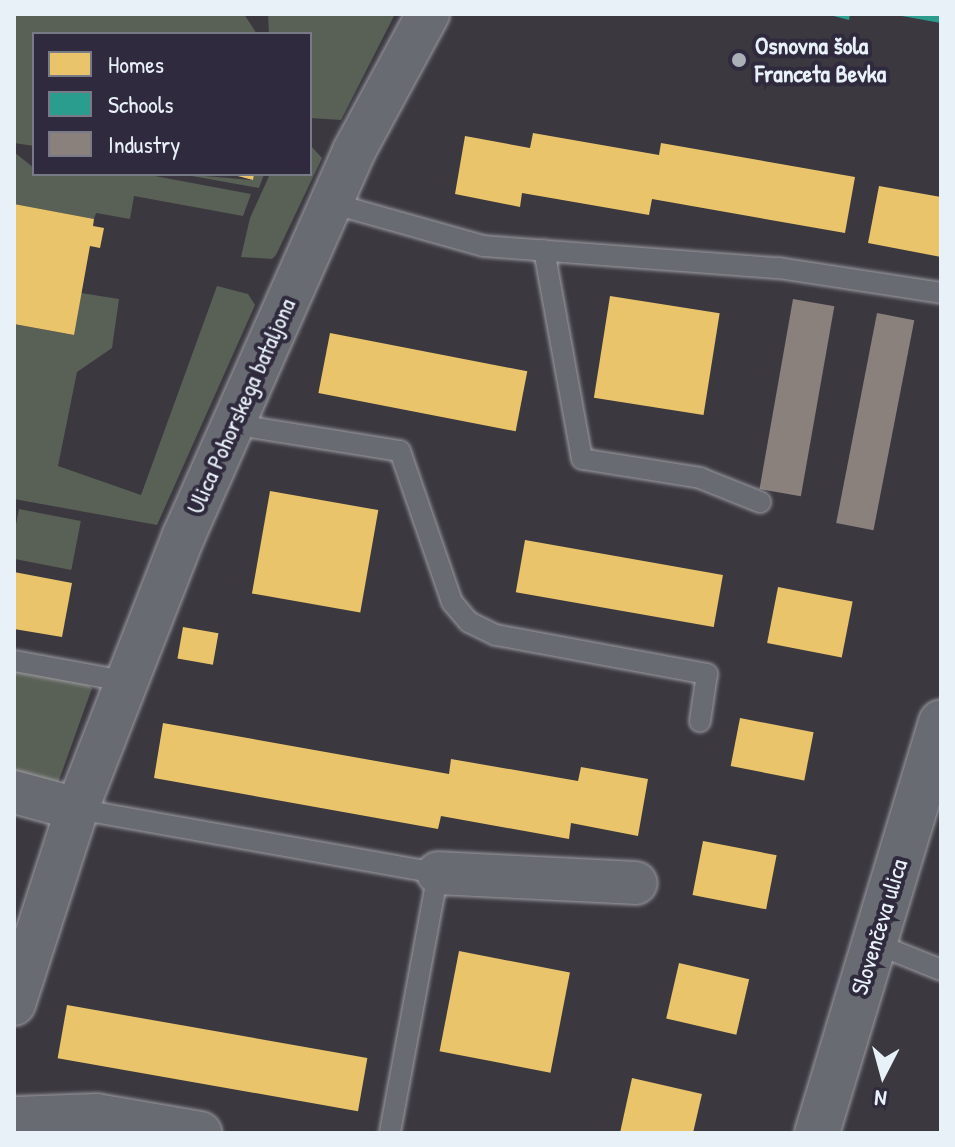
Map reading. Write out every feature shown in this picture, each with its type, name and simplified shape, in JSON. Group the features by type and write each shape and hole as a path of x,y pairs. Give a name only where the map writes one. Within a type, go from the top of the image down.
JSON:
{"street":[{"name":"Ulica Pohorskega bataljona","path":"14,1004 77,809 124,681 231,424 331,203 429,15"},
{"name":"Slovenčeva ulica","path":"817,1133 941,722"},
{"path":"14,792 77,809"},
{"path":"438,873 636,883"},
{"path":"14,1118 96,1115 200,1133"}],"lane":[{"path":"331,203 483,246 778,268 941,293"},
{"path":"544,250 582,459 700,478 760,502"},
{"path":"231,424 400,451 452,602 469,622 496,635 707,674 700,721"},
{"path":"14,661 124,681"},
{"path":"77,809 438,873 390,1133"},
{"path":"874,943 941,970"}],"shaded area":[{"path":"14,14 244,14 256,32 32,32 32,146 14,143"},
{"path":"268,14 395,14 341,120 312,118 312,32 269,32"},
{"path":"312,147 322,158 272,259 241,257 250,218 269,176 312,176"},
{"path":"14,152 32,166 32,176 155,176 251,194 243,216 134,196 130,219 96,213 94,219 14,204"},
{"path":"192,176 252,180 253,176 263,176 259,188"},
{"path":"217,286 248,294 255,305 157,525 14,499 14,324 73,335 81,293 119,299 112,348 77,372 58,466 141,495"},
{"path":"19,509 81,521 71,570 14,559 14,535"},
{"path":"14,668 83,681 92,688 58,783 14,776"}],"building: Homes":[{"path":"533,133 659,155 661,143 855,177 845,233 652,199 649,215 522,193 520,207 455,194 465,136 530,148"},
{"path":"879,186 941,197 941,257 868,243"},
{"path":"14,204 94,219 93,226 104,228 100,248 90,246 74,335 14,324"},
{"path":"610,296 720,313 704,415 594,398"},
{"path":"330,333 527,371 516,431 318,393"},
{"path":"270,491 378,510 360,613 252,593"},
{"path":"525,540 723,575 714,627 516,592"},
{"path":"14,572 72,583 62,637 14,629"},
{"path":"778,587 853,602 842,657 767,643"},
{"path":"183,627 218,633 213,665 177,659"},
{"path":"740,718 814,732 804,780 731,766"},
{"path":"163,723 449,774 451,759 578,781 581,767 648,779 638,836 571,823 569,839 441,816 438,829 154,778"},
{"path":"703,841 777,855 766,909 693,895"},
{"path":"459,951 570,973 550,1073 440,1051"},
{"path":"679,963 749,979 736,1035 666,1019"},
{"path":"67,1005 367,1058 358,1111 58,1058"},
{"path":"632,1078 702,1094 693,1133 620,1133"}],"building: Schools":[{"path":"826,14 850,14 849,20"},
{"path":"941,14 941,23 902,16"}],"building: Industry":[{"path":"793,299 834,306 801,496 759,489"},
{"path":"877,313 914,320 873,530 836,523"}],"place":[{"name":"Osnovna šola Franceta Bevka","path":"739,60"}]}
